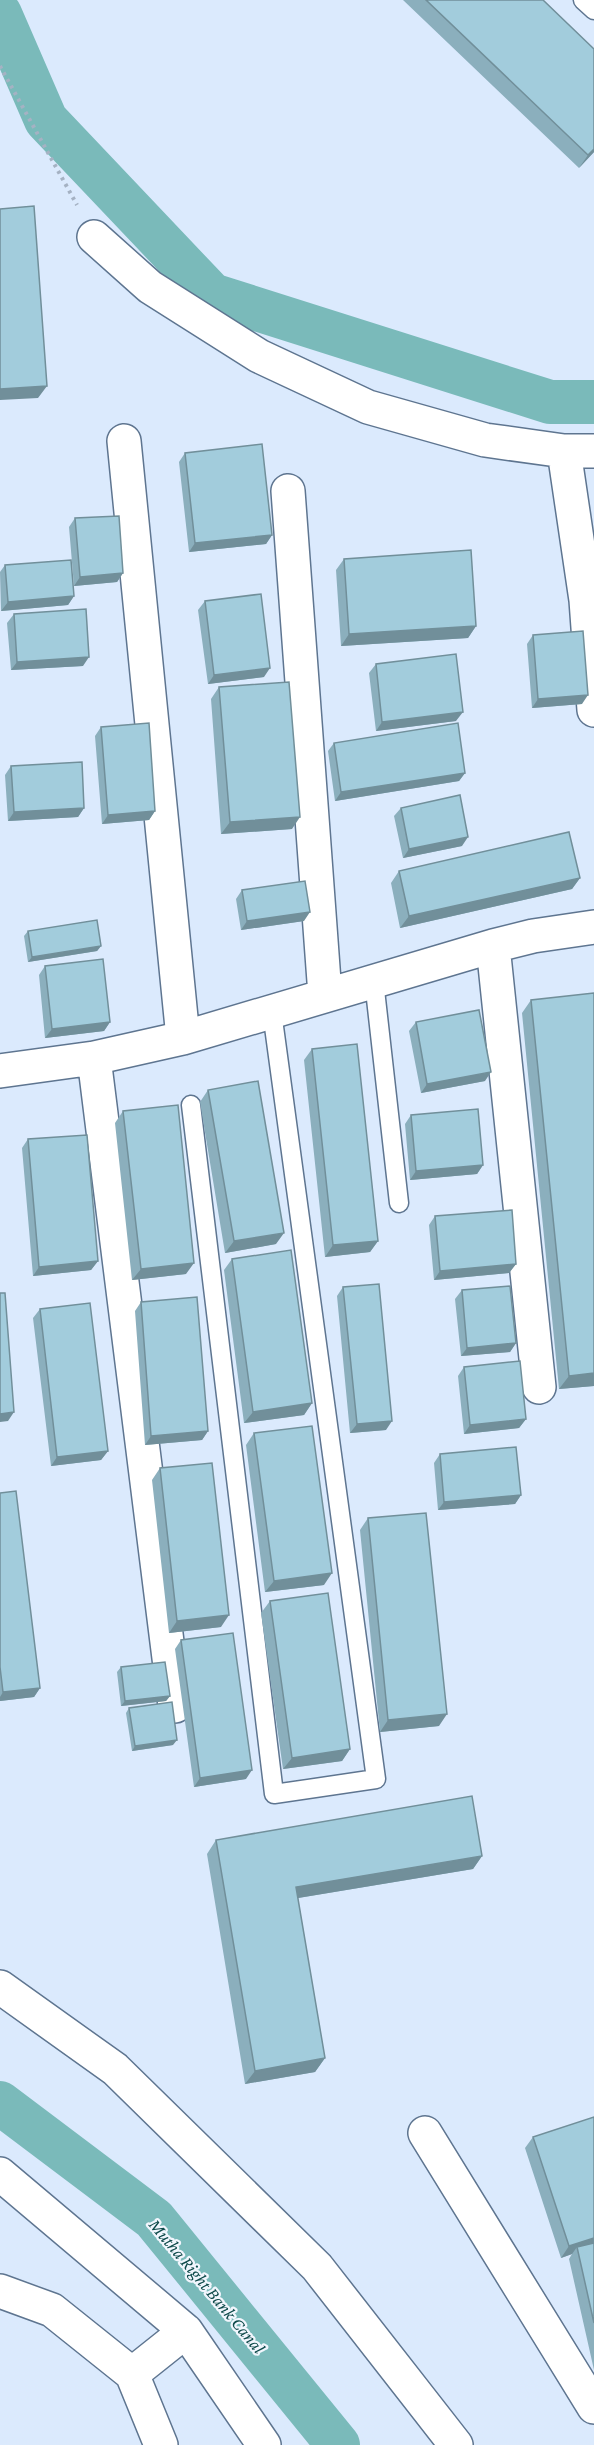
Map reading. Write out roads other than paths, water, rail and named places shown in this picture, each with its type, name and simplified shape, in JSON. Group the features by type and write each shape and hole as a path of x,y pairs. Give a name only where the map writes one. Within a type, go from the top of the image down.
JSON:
{"street":[{"path":"94,237 150,287 260,356 368,407 485,440 579,451 594,710"},
{"path":"124,441 183,1038"},
{"path":"288,491 325,995"},
{"path":"0,1071 94,1058 183,1038 494,946 533,936 594,927"},
{"path":"494,946 539,1387"},
{"path":"94,1058 175,1706"},
{"path":"0,1987 115,2069 317,2267 456,2445"},
{"path":"425,2133 594,2407"},
{"path":"0,2174 186,2331 264,2445"},
{"path":"0,2291 52,2310 132,2374 161,2445"},
{"path":"132,2374 186,2331"}],"lane":[{"path":"583,0 594,10"},
{"path":"374,981 399,1203"},
{"path":"191,1105 274,1794 376,1779 272,1012"}],"waterway":[{"path":"0,14 46,120 212,295 550,402 594,402"},
{"name":"Mutha Right Bank Canal","path":"0,2103 154,2219 338,2445"}]}
